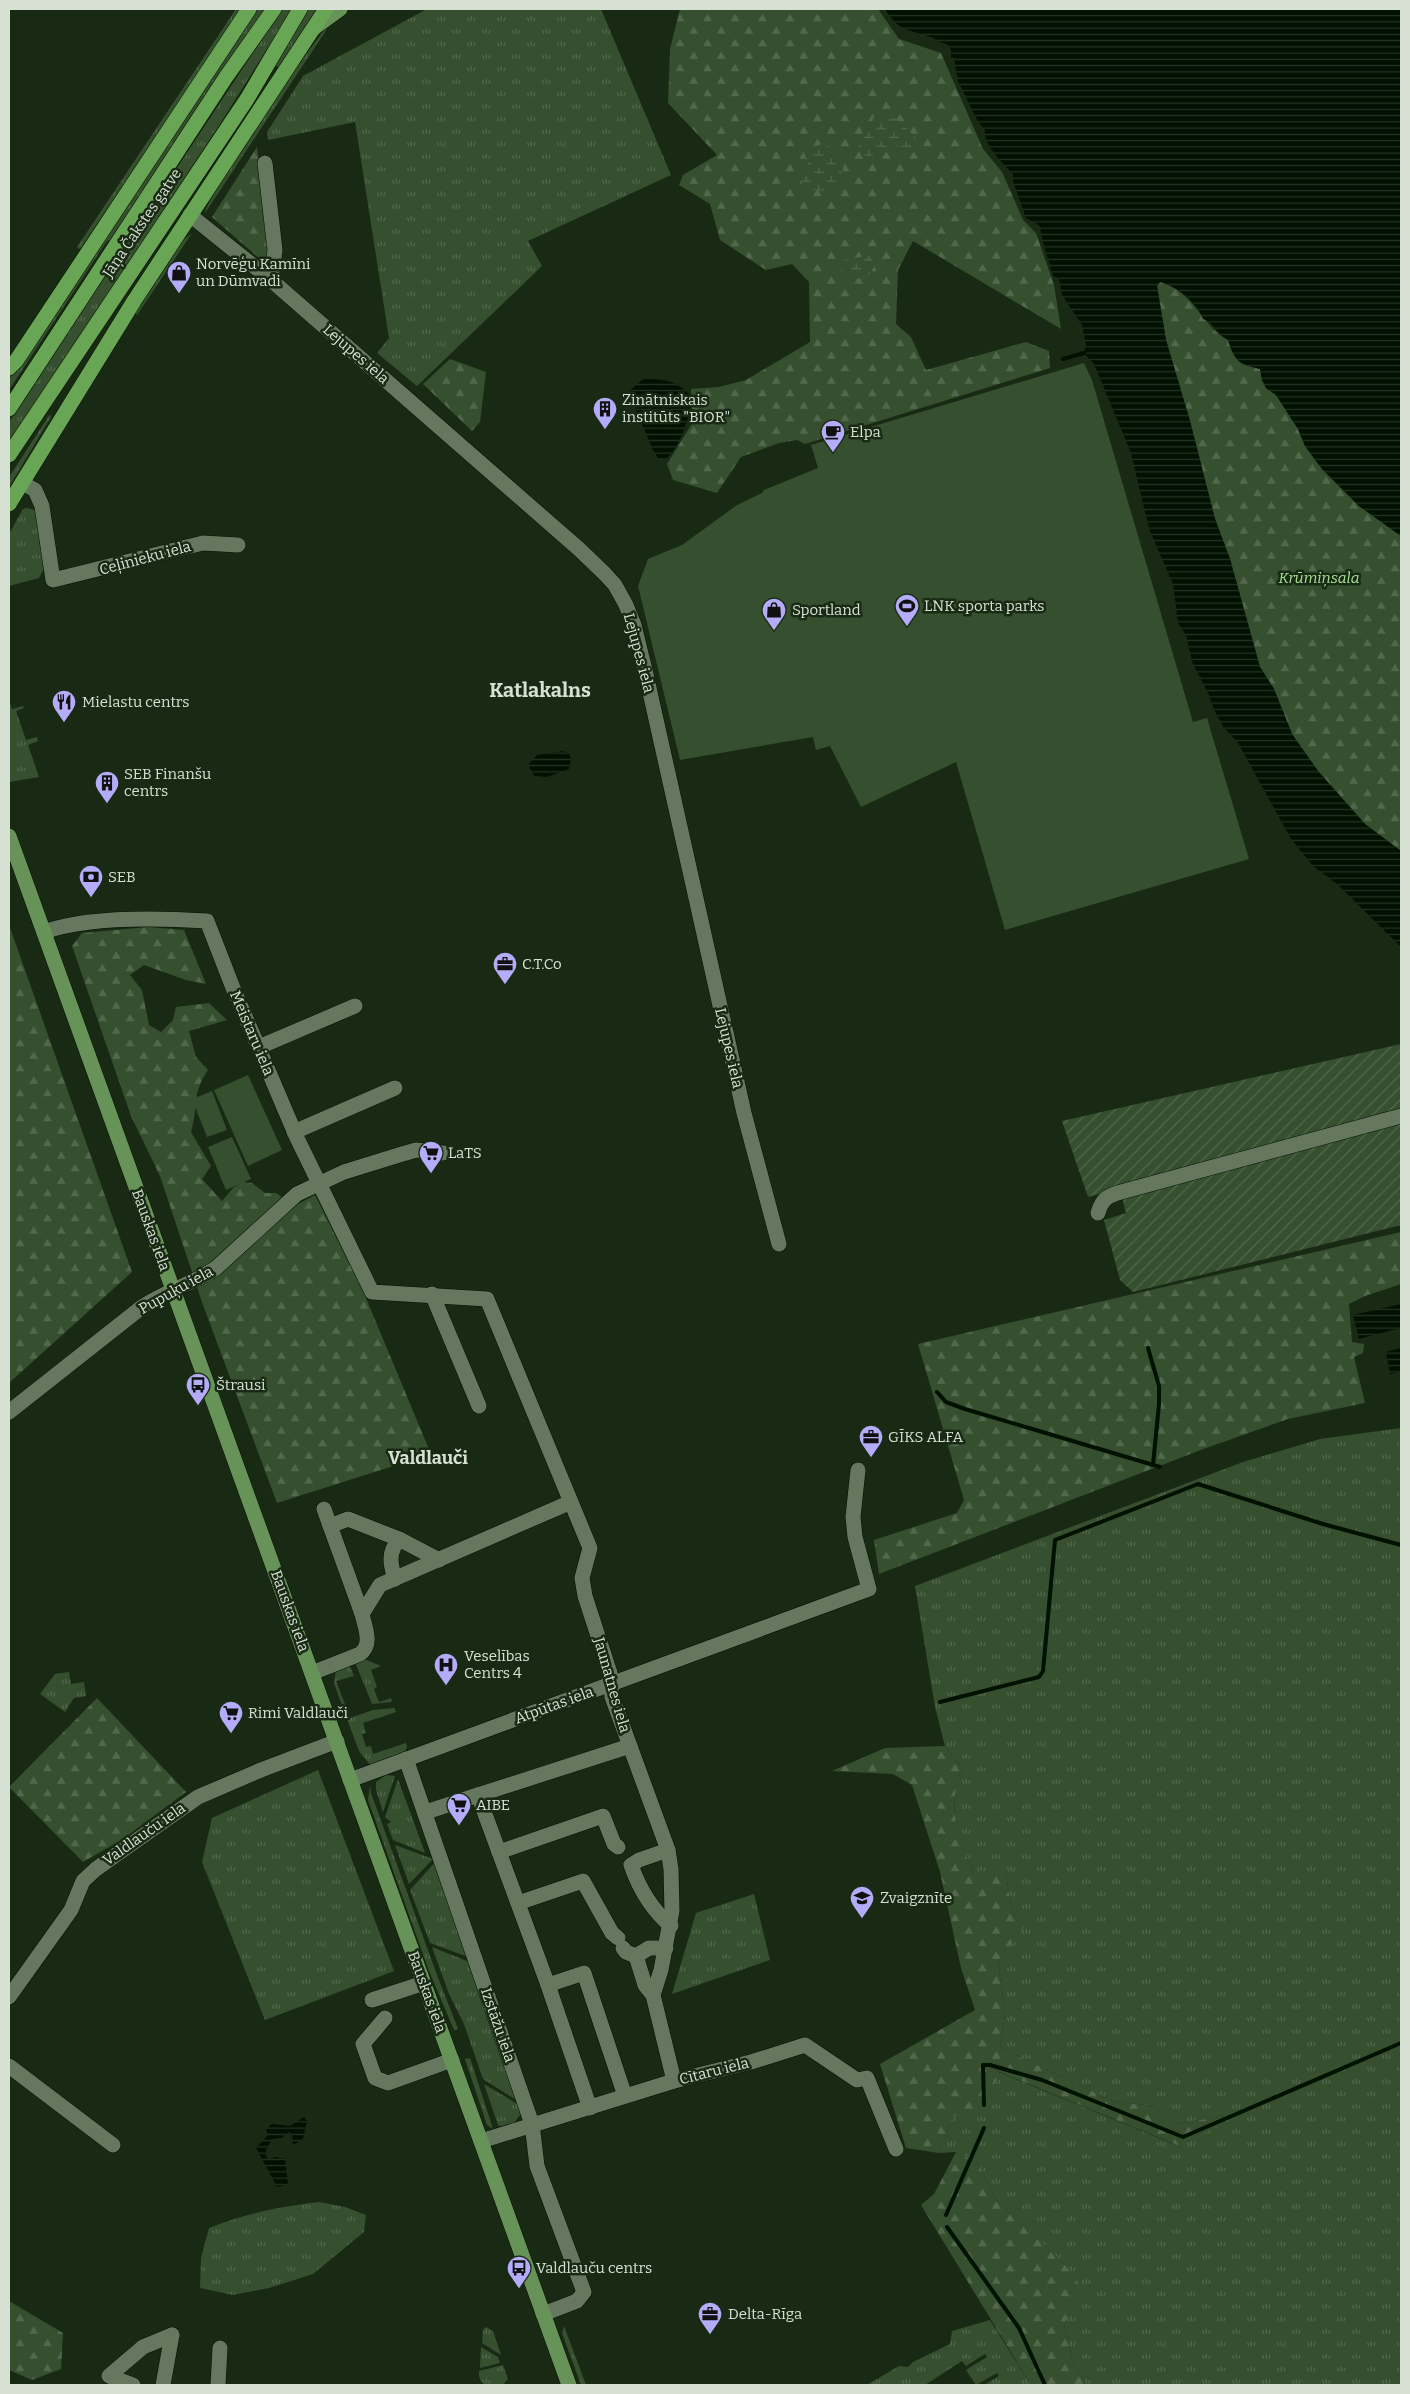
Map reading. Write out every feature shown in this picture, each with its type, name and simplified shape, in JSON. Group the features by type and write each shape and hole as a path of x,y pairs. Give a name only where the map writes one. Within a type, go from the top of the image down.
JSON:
{"highway":[{"path":"9,368 16,361 74,275 248,9"},
{"name":"Jāņa Čakstes gatve","path":"9,409 226,76 274,9"},
{"name":"Jāņa Čakstes gatve","path":"9,454 247,99 300,9"},
{"path":"9,504 190,216 326,9"}],"main road":[{"path":"313,29 340,9"},
{"name":"Bauskas iela","path":"9,836 570,2385"}],"street":[{"path":"265,163 275,250 271,280"},
{"name":"Lejupes iela","path":"190,216 271,280 580,549 620,592 634,625 645,670 744,1112 778,1244"},
{"name":"Ceļinieku iela","path":"22,483 35,490 42,506 53,580 203,543 238,545"},
{"name":"Meistaru iela","path":"44,932 62,926 88,923 208,922 223,964 317,1184 372,1292 432,1294"},
{"path":"259,1047 355,1006"},
{"path":"294,1132 395,1088"},
{"path":"1098,1213 1106,1197 1120,1192 1401,1116"},
{"name":"Pupuķu iela","path":"9,1412 142,1307 173,1290 203,1277 216,1268 297,1194 344,1172 399,1154 416,1150 443,1153"},
{"path":"432,1294 479,1406"},
{"name":"Jaunatnes iela","path":"432,1294 487,1299 590,1548 582,1578 585,1596 610,1673 612,1697 668,1850 673,1892 671,1926 653,1995 674,2081"},
{"name":"Atpūtas iela","path":"350,1780 869,1589 855,1537 853,1517 858,1470"},
{"path":"362,1614 380,1585 571,1502"},
{"path":"312,1672 360,1654 365,1650 368,1641 362,1614 324,1509"},
{"path":"330,1526 348,1519 399,1539 439,1560"},
{"path":"394,1579 389,1559 393,1547 399,1539"},
{"name":"Valdlauču iela","path":"9,1997 70,1910 83,1881 96,1869 198,1797 261,1770 337,1741"},
{"path":"426,1812 630,1746"},
{"name":"Izstāžu iela","path":"406,1759 426,1812 532,2124 537,2166 584,2292 577,2301 543,2314"},
{"path":"478,1796 548,1985 590,2108"},
{"path":"499,1852 603,1816 614,1844 623,1856 645,1896 660,1917 671,1926"},
{"path":"623,1856 639,1860 668,1850"},
{"path":"518,1903 583,1881 612,1933 626,1952 636,1956"},
{"path":"636,1956 649,1948 666,1948"},
{"path":"636,1956 644,1985 653,1995"},
{"path":"548,1985 584,1973 625,2096"},
{"path":"372,2000 424,1983"},
{"path":"386,2018 363,2044 375,2078 388,2083 452,2060"},
{"name":"Cītaru iela","path":"481,2141 674,2081 751,2062 805,2045 857,2080 867,2078 896,2149"},
{"path":"9,2066 113,2145"},
{"path":"133,2385 109,2376 143,2347 172,2335 163,2385"},
{"path":"218,2385 220,2348"}],"green space":[{"path":"236,9 241,9 80,249 77,247"},
{"path":"256,9 266,9 110,240 107,241 9,390 9,379"},
{"path":"282,9 292,9 220,124 9,444 9,422"},
{"path":"308,9 319,9 280,68 275,65"},
{"path":"427,9 601,9 671,175 528,241 542,266 417,386 377,353 389,338 355,122 268,140 267,132 303,76"},
{"path":"680,9 878,9 899,39 941,53 983,149 1002,172 1023,220 1036,233 1054,285 1061,329 913,241 898,270 896,324 911,337 926,370 1026,342 1049,351 1050,368 805,444 797,440 779,443 741,457 717,493 673,480 667,464 693,422 691,389 719,387 746,380 810,342 809,282 792,264 766,270 720,240 710,204 679,185 683,175 717,155 668,103 670,49"},
{"path":"326,28 205,213 209,202 239,153 280,91"},
{"path":"884,113 898,120 917,139 913,150 892,144 868,158 860,153 858,146 862,138 863,127 870,126 873,118"},
{"path":"823,144 834,150 841,159 844,167 841,174 844,177 843,184 828,191 803,190 799,170 807,167 808,163 804,153 815,146"},
{"path":"257,147 271,248 267,265 212,217"},
{"path":"192,233 137,315 135,312 181,242"},
{"path":"872,256 874,267 867,277 855,279 841,270 842,261"},
{"name":"Krūmiņsala","path":"1160,282 1182,293 1190,301 1211,326 1228,340 1233,353 1239,361 1260,369 1266,388 1276,395 1298,429 1305,446 1322,469 1359,506 1401,536 1401,851 1365,824 1318,771 1292,734 1274,689 1260,667 1230,559 1215,519 1190,421 1166,340 1157,286"},
{"path":"450,359 486,372 480,422 472,431 423,384"},
{"name":"LNK sporta parks","path":"1084,363 1092,380 1193,722 1207,718 1249,859 1005,930 956,762 861,807 830,746 816,750 813,737 680,760 638,586 648,559 682,545 737,505 762,493 764,490 818,468 811,445"},
{"path":"50,414 51,417 9,487 9,477"},
{"path":"23,509 36,510 44,568 39,578 9,586 9,534"},
{"path":"9,700 12,709 23,706 24,708 16,711 26,740 37,737 38,741 28,745 39,777 9,782"},
{"path":"9,925 132,1272 9,1383"},
{"path":"149,927 184,930 206,984 186,980 144,965 130,975 142,990 149,1025 161,1032 173,1020 176,1007 209,1003 227,1020 189,1031 196,1057 208,1070 197,1093 191,1132 211,1166 202,1179 222,1201 233,1188 243,1182 252,1183 265,1193 276,1193 294,1206 315,1195 363,1291 431,1454 277,1503 203,1305 160,1176 131,1116 72,946 82,933"},
{"path":"1401,1044 1401,1111 1088,1197 1062,1121"},
{"path":"248,1075 282,1150 248,1166 214,1090"},
{"path":"212,1091 227,1130 207,1137 192,1099"},
{"path":"1401,1122 1401,1225 1133,1292 1120,1280 1104,1220 1126,1213 1123,1201 1125,1197"},
{"path":"232,1137 251,1179 226,1190 208,1147"},
{"path":"1401,1232 1401,1284 1365,1296 1349,1304 1352,1342 1364,1344 1363,1353 1354,1357 1365,1403 1288,1419 1206,1448 879,1574 874,1540 957,1513 964,1500 918,1344"},
{"path":"1401,1428 1401,2385 1087,2385 1074,2365 1064,2326 1080,2287 1065,2265 997,2201 978,2163 956,2152 939,2153 953,2116 991,2102 996,2071 1176,2145 1225,2116 1175,2124 1154,2106 1113,2101 1000,2047 1005,2014 998,1961 1025,1925 1012,1911 1006,1875 974,1875 955,1827 954,1788 962,1769 945,1746 935,1707 915,1586 1243,1462 1320,1439"},
{"path":"364,1659 381,1666 371,1670 377,1687 374,1689 379,1702 391,1698 392,1702 372,1704 355,1662"},
{"path":"349,1664 354,1676 336,1681 348,1712 345,1714 334,1683 336,1669"},
{"path":"69,1672 71,1684 84,1682 86,1696 74,1698 65,1712 40,1694 55,1674"},
{"path":"97,1698 186,1792 123,1839 83,1862 9,1787"},
{"path":"394,1708 396,1712 363,1723 366,1733 362,1734 366,1747 371,1746 373,1754 406,1743 407,1747 404,1753 371,1766 359,1751 347,1719 373,1710"},
{"path":"945,1746 962,1769 957,1784 954,1811 963,1848 974,1875 1006,1875 1012,1911 1026,1925 998,1961 1005,2014 1000,2047 1113,2101 1154,2106 1175,2124 1225,2116 1229,2122 1177,2145 997,2071 991,2103 953,2117 939,2153 906,2148 880,2064 975,2010 961,1968 940,1872 912,1785 893,1774 832,1771 885,1748"},
{"path":"318,1770 394,1971 265,2020 202,1862 212,1818"},
{"path":"386,1775 395,1776 383,1812 376,1790 376,1782"},
{"path":"398,1779 425,1853 393,1840 387,1824 391,1822 385,1817"},
{"path":"370,1786 458,2029 454,2030 429,1971 368,1800"},
{"path":"395,1845 433,1859 409,1884"},
{"path":"437,1860 471,1958 430,1943 410,1890"},
{"path":"754,1894 770,1960 672,1994 696,1913"},
{"path":"432,1947 472,1963 518,2101 483,2079 464,2024 449,1994"},
{"path":"470,2058 493,2129 487,2125 465,2059"},
{"path":"484,2084 519,2105 520,2115 514,2123 501,2127 498,2125"},
{"path":"956,2152 978,2163 997,2201 1065,2265 1081,2287 1064,2326 1074,2365 1087,2385 1031,2385 921,2205 934,2194"},
{"path":"319,2202 345,2207 366,2215 364,2232 313,2274 269,2288 233,2295 200,2288 201,2258 209,2228 263,2211"},
{"path":"9,2301 63,2333 61,2369 32,2380 9,2370"},
{"path":"990,2320 1031,2385 984,2385 999,2376 997,2373 976,2385 966,2370 987,2357 985,2354 966,2366 962,2361 925,2385 867,2385 899,2366 908,2367 913,2362 950,2344 952,2331"},
{"path":"564,2326 586,2385 581,2385 562,2333"},
{"path":"486,2327 493,2331 501,2355 482,2343 483,2330"},
{"path":"481,2347 498,2357 500,2363 480,2368"},
{"path":"503,2365 508,2379 503,2385 489,2385 480,2380 479,2371"}],"shaded area":[{"path":"885,9 1401,9 1401,536 1359,506 1322,469 1305,446 1298,429 1276,395 1266,388 1260,369 1239,361 1233,353 1228,340 1210,322 1203,319 1192,301 1180,291 1160,282 1157,286 1166,340 1190,421 1215,519 1230,559 1260,667 1274,689 1292,734 1318,771 1365,824 1401,851 1401,947 1338,885 1313,866 1291,839 1238,743 1224,728 1214,710 1209,695 1192,662 1186,635 1178,623 1173,584 1149,529 1131,453 1094,364 1084,353 1086,345 1082,325 1062,295 1059,279 1053,276 1040,226 1026,218 1013,181 1013,174 990,148 985,136 985,130 977,120 958,81 954,58 951,57 951,50 947,44 904,28 894,22"},
{"path":"643,379 658,379 670,382 680,387 692,397 684,430 677,446 667,458 658,458 653,450 628,392"},
{"path":"563,751 569,753 571,759 569,769 547,777 534,776 528,765 537,755"},
{"path":"1401,1304 1401,1328 1359,1339 1353,1315"},
{"path":"1401,1348 1401,1372 1390,1374 1386,1352"},
{"path":"304,2117 307,2121 303,2139 293,2145 292,2135 289,2132 282,2138 272,2139 266,2150 266,2157 269,2159 275,2157 285,2159 288,2184 277,2187 256,2148 268,2135 266,2129 272,2124 290,2126"}],"waterway":[{"path":"1063,359 1084,353"},
{"path":"1148,1348 1159,1386 1153,1465"},
{"path":"937,1392 946,1402 965,1409 1160,1467"},
{"path":"940,1702 1039,1677 1043,1671 1055,1540 1198,1484 1323,1524 1401,1545"},
{"path":"984,2105 983,2065 990,2065 1042,2080 1183,2137 1401,2043"},
{"path":"946,2215 984,2128"},
{"path":"947,2227 1019,2328 1045,2385"}],"place":[{"name":"Norvēģu Kamīni un Dūmvadi","path":"179,294"},
{"name":"Zinātniskais institūts \"BIOR\"","path":"605,430"},
{"name":"Elpa","path":"833,453"},
{"name":"LNK sporta parks","path":"907,627"},
{"name":"Sportland","path":"774,631"},
{"name":"Mielastu centrs","path":"64,723"},
{"name":"SEB Finanšu centrs","path":"107,804"},
{"name":"SEB","path":"91,898"},
{"name":"C.T.Co","path":"505,985"},
{"name":"LaTS","path":"431,1174"},
{"name":"Štrausi","path":"198,1406"},
{"name":"GĪKS ALFA","path":"871,1458"},
{"name":"Veselības Centrs 4","path":"446,1686"},
{"name":"Rimi Valdlauči","path":"231,1734"},
{"name":"AIBE","path":"459,1826"},
{"name":"Zvaigznīte","path":"862,1919"},
{"name":"Valdlauču centrs","path":"519,2289"},
{"name":"Delta-Rīga","path":"710,2335"}],"district":[{"name":"Katlakalns","path":"540,690"},
{"name":"Valdlauči","path":"428,1458"}]}
